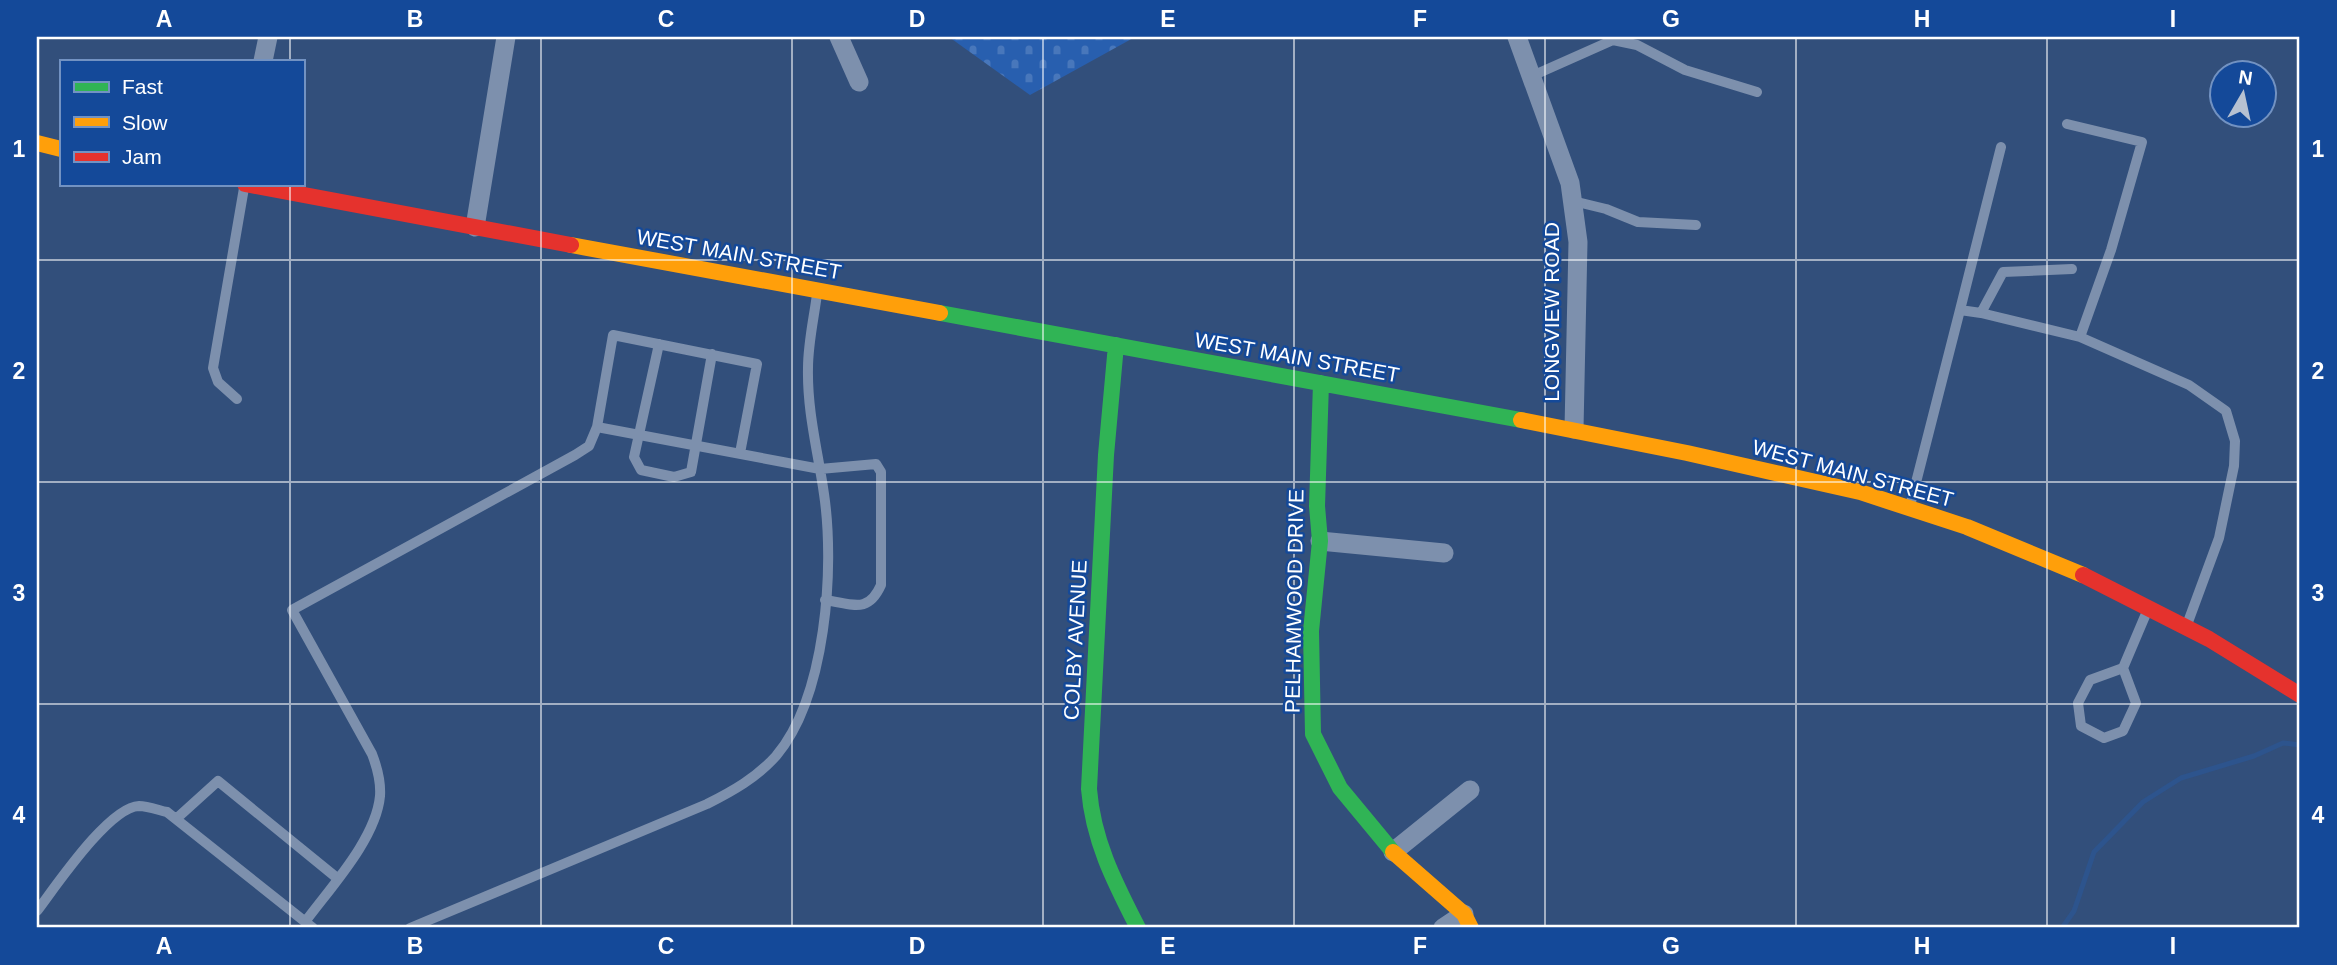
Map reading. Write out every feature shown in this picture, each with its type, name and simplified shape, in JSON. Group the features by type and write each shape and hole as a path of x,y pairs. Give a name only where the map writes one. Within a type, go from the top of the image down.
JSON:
{"main road":[{"path":"37,143 60,149"},
{"name":"WEST MAIN STREET","path":"256,186 1573,429 1779,473 1910,506 2049,558 2187,625 2300,695"},
{"name":"COLBY AVENUE","path":"1116,345 1106,455 1089,789 1095,837 1104,862 1138,928"},
{"name":"PELHAMWOOD DRIVE","path":"1321,383 1317,506 1320,541 1311,631 1313,734 1340,788 1394,852 1468,921"}],"street":[{"path":"263,60 268,37"},
{"path":"475,227 506,37"},
{"path":"839,37 859,82"},
{"name":"LONGVIEW ROAD","path":"1517,37 1570,183 1573,201 1578,242 1573,429"},
{"path":"1320,541 1444,553"},
{"path":"1394,852 1470,790"},
{"path":"1443,928 1468,921"}],"lane":[{"path":"1532,76 1613,40 1637,45 1685,70 1756,92"},
{"path":"2067,124 2142,142 2111,250 2080,337"},
{"path":"1910,506 2001,147"},
{"path":"237,399 218,382 213,368 245,186"},
{"path":"1573,201 1606,209 1638,222 1696,225"},
{"path":"1981,313 2003,272 2072,269"},
{"path":"410,928 707,804 744,785 778,754 806,704 817,660 825,600 825,498 810,413 808,368 818,290"},
{"path":"1960,310 2080,337 2189,385 2225,411 2235,441 2234,466 2219,538 2187,625"},
{"path":"37,911 104,826 122,812 139,806 166,812 176,819 309,925 355,854 375,817 380,797 372,754 292,610 589,446 597,427 613,335 757,364 740,453"},
{"path":"659,344 634,457 641,470 674,477 691,472 712,354"},
{"path":"597,427 820,468 876,464 881,472 881,585 874,600 864,605 825,600"},
{"path":"2123,668 2090,680 2078,703 2081,726 2104,738 2123,731 2136,703 2123,668 2150,606"},
{"path":"176,819 218,781 337,878"}],"green space":[{"path":"949,37 1135,37 1030,95"}],"waterway":[{"path":"2062,928 2074,911 2094,852 2143,802 2181,778 2254,756 2283,743 2300,745"}],"traffic: fast":[{"path":"940,313 1521,420"},
{"path":"1116,345 1106,455 1089,789 1100,844 1113,878 1138,928"},
{"path":"1321,383 1317,506 1320,541 1311,631 1313,734 1340,788 1393,852"}],"traffic: slow":[{"path":"37,143 60,149"},
{"path":"571,245 940,313"},
{"path":"1521,420 1687,453 1860,492 1967,527 2083,575"},
{"path":"1393,852 1464,914 1471,928"}],"traffic: jam":[{"path":"256,186 571,245"},
{"path":"2083,575 2209,639 2300,695"}]}
